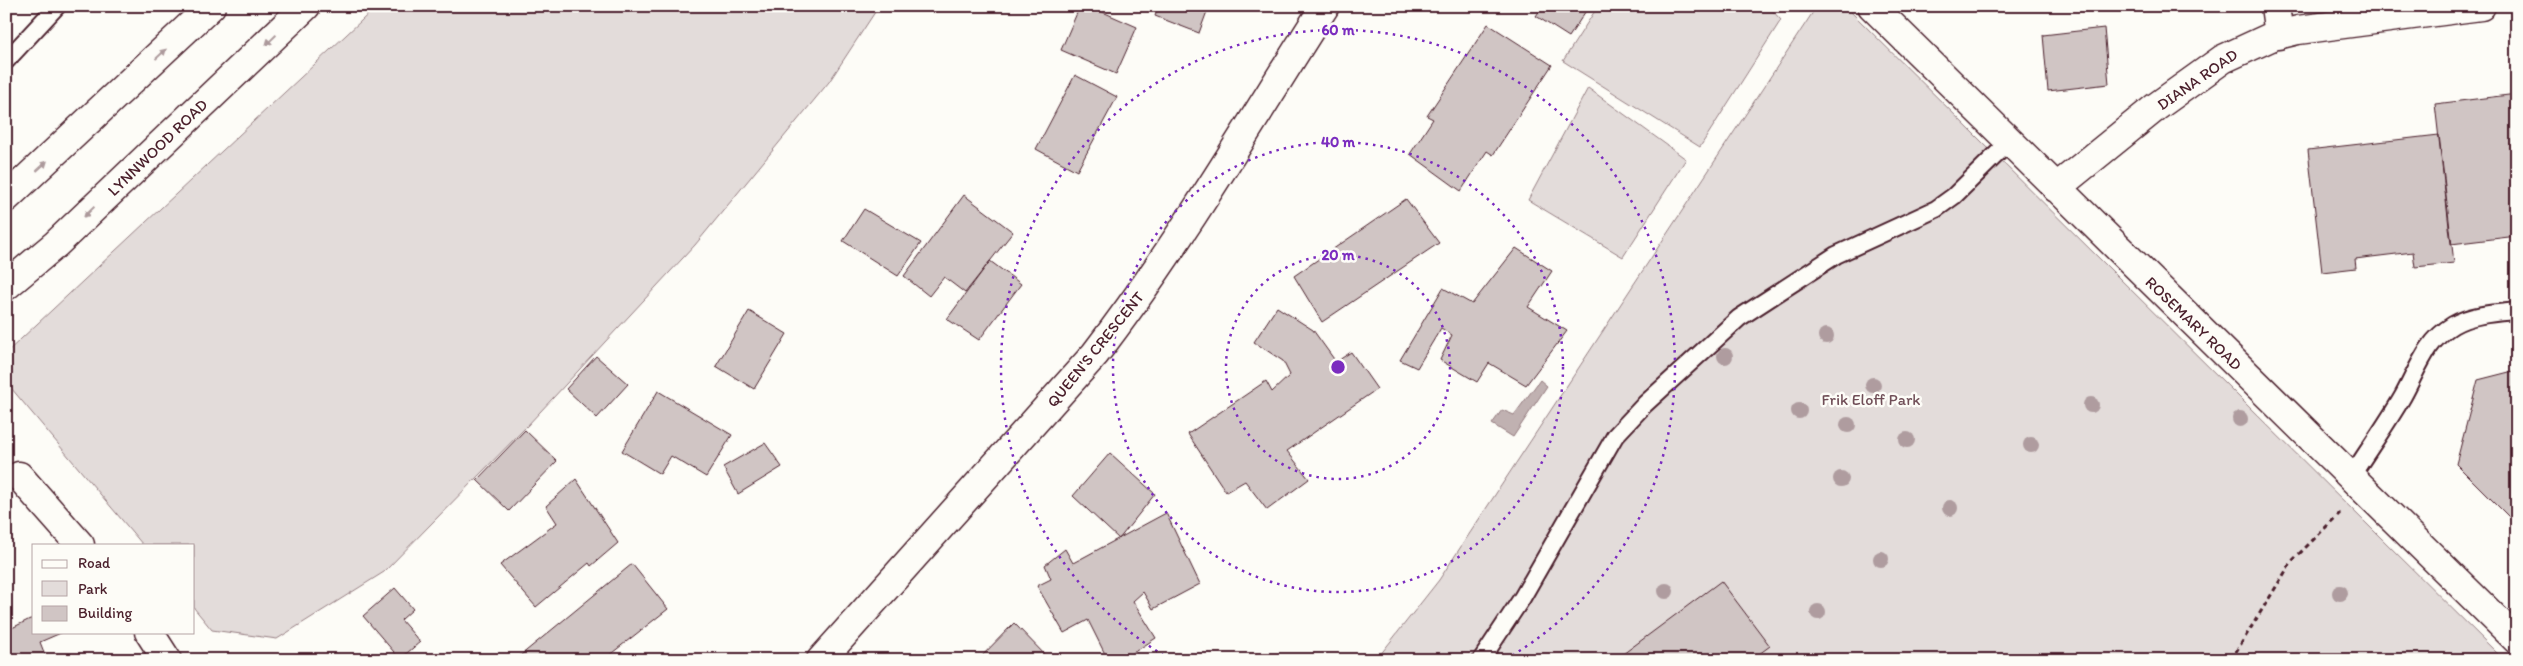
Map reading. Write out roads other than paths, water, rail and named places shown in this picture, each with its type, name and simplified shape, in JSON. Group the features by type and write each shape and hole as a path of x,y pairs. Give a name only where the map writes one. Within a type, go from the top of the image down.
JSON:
{"street":[{"path":"6,198 211,6"},
{"name":"LYNNWOOD ROAD","path":"6,286 56,244 306,6"},
{"name":"QUEEN'S CRESCENT","path":"821,660 1095,354 1177,239 1325,6"},
{"name":"ROSEMARY ROAD","path":"1872,6 2517,640"},
{"path":"2275,6 2279,35"},
{"name":"DIANA ROAD","path":"2056,188 2156,107 2223,58 2242,48 2279,35 2334,24 2481,6"},
{"path":"19,476 79,544"},
{"path":"150,634 167,660"}],"lane":[{"path":"6,61 57,6"},
{"path":"1481,660 1522,598 1615,436 1645,404 1739,318 1836,255 1936,209 1954,196 2009,142"},
{"path":"2357,483 2428,347 2440,334 2455,324 2474,316 2517,311"}],"park label":[{"name":"Frik Eloff Park","path":"1871,399"}]}
